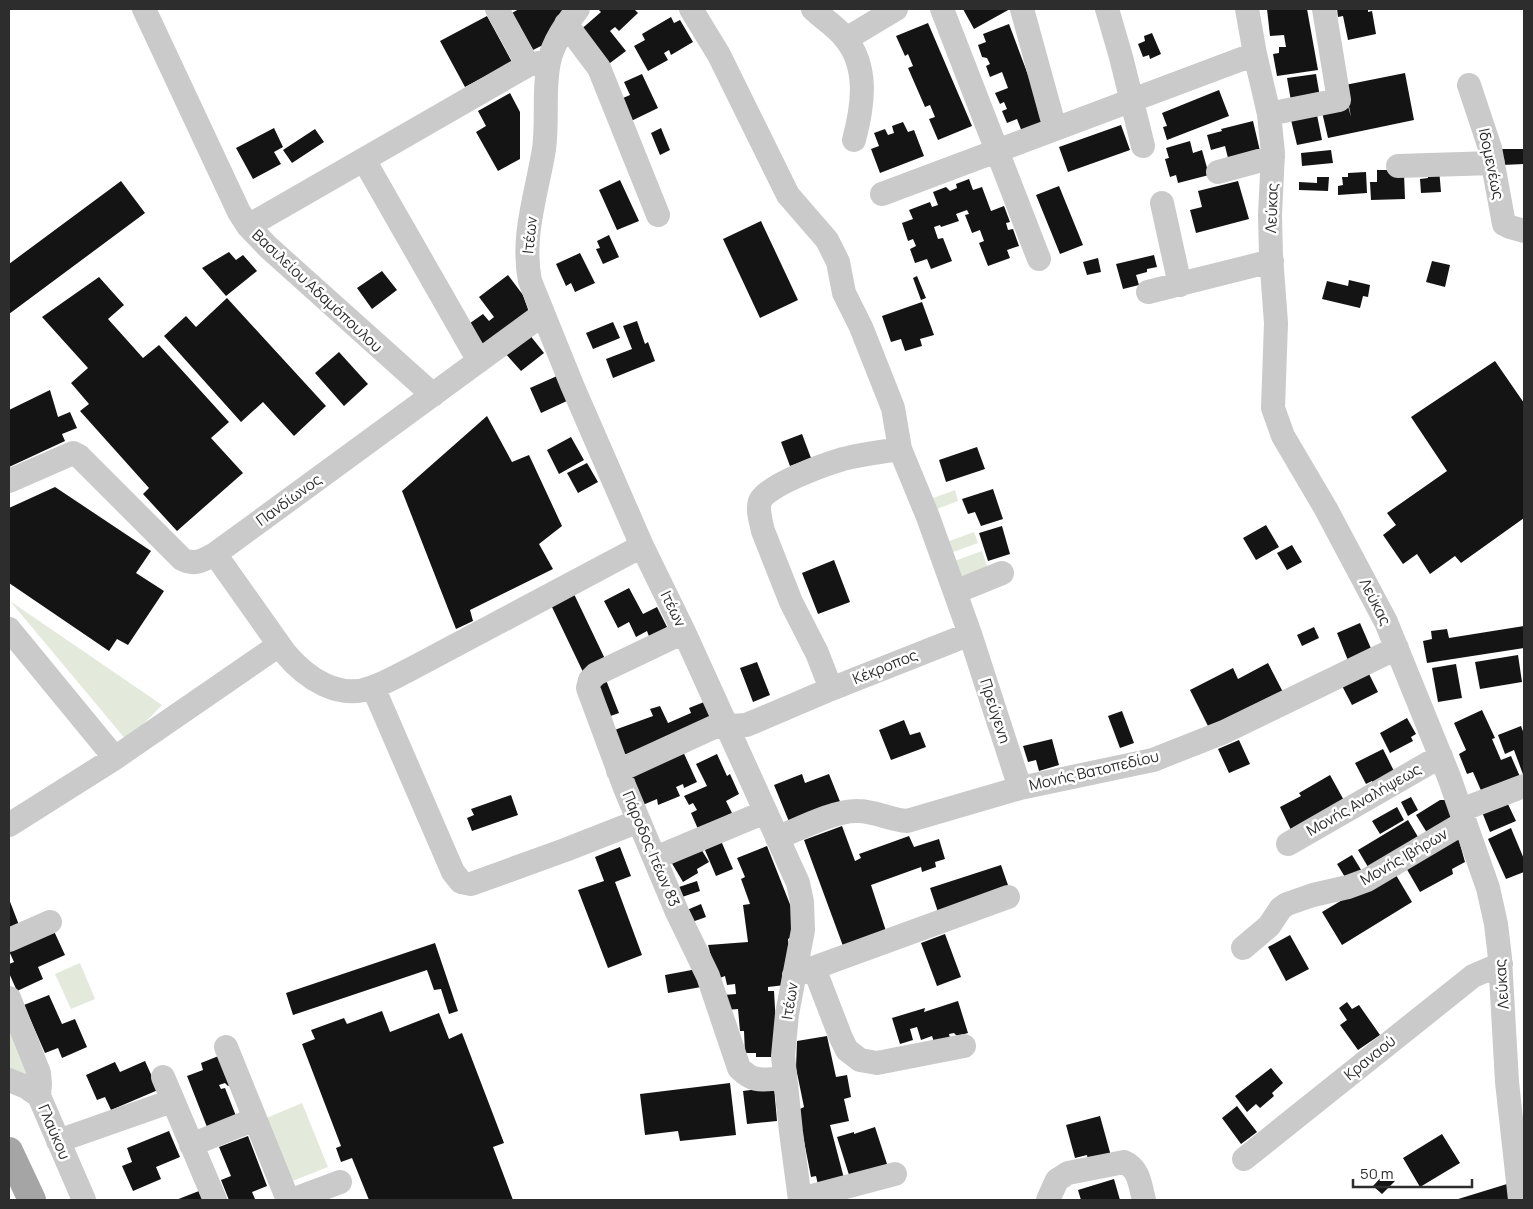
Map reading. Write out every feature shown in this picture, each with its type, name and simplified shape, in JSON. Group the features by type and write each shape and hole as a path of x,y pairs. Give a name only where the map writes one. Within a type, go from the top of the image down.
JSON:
{"main road":[{"path":"9,1151 32,1200"}],"street":[{"name":"Βασιλείου Αδαμόπουλου","path":"144,9 239,212 248,226 316,291 433,395"},
{"path":"248,226 539,63 497,9"},
{"path":"691,9 719,55 788,195 827,240 838,262 844,293 861,327 893,408 900,449 970,634"},
{"path":"813,9 846,39 856,58 862,88 861,107 854,140"},
{"path":"846,39 896,9"},
{"path":"942,9 1039,259"},
{"path":"1022,9 1055,129"},
{"path":"1107,9 1143,146"},
{"name":"Λεύκας","path":"1247,9 1269,114 1273,157 1270,215 1276,323 1273,408 1278,423 1298,462 1369,589 1397,648 1464,816 1488,888 1496,924 1501,964 1507,1082 1520,1200"},
{"path":"1269,114 1340,100 1324,9"},
{"name":"Ιτέων","path":"572,16 556,42 539,63 544,148 528,238 527,260 530,281 572,385 642,546 684,632 764,812 794,872 802,902 804,971 784,1039 785,1078 800,1200"},
{"name":"Ιτέων","path":"572,16 599,68 658,215"},
{"path":"882,194 1255,54"},
{"name":"Ιδομενέως","path":"1468,85 1487,137 1504,224 1524,231"},
{"path":"1218,172 1273,157"},
{"path":"364,160 479,362"},
{"path":"1398,166 1493,164"},
{"path":"1162,203 1180,285"},
{"path":"1148,292 1272,261"},
{"name":"Πανδίωνος","path":"9,481 73,453 79,456 182,559 188,563 194,563 215,554 543,314"},
{"path":"831,689 817,653 791,602 763,532 760,501 769,490 805,473 841,460 900,449"},
{"path":"215,554 279,645 298,667 326,686 351,692 373,687 642,546"},
{"path":"955,592 1002,573"},
{"path":"9,628 115,758"},
{"name":"Πάροδος Ιτέων 83","path":"684,632 596,674 590,680 588,688 618,771 677,912 708,976 739,1068 755,1080 785,1078"},
{"name":"Κέκροπος","path":"618,771 714,728 746,725 970,634"},
{"name":"Πρεύγενη","path":"970,634 1020,788"},
{"path":"9,825 115,758 279,645"},
{"name":"Μονής Βατοπεδίου","path":"777,838 847,812 869,811 907,821 1020,788 1153,760 1224,732 1397,648"},
{"path":"373,687 453,872 461,882 471,884 639,821"},
{"name":"Μονής Αναλήψεως","path":"1288,844 1441,756"},
{"name":"Μονής Ιβήρων","path":"1243,948 1269,926 1281,908 1287,904 1367,880 1464,816 1524,786"},
{"path":"655,858 764,812"},
{"path":"964,1046 877,1064 860,1060 847,1050 804,971 1008,897"},
{"path":"9,940 50,922"},
{"name":"Κραναού","path":"1244,1158 1473,976 1501,964"},
{"path":"9,998 39,1073 39,1096"},
{"path":"226,1047 288,1200"},
{"path":"163,1077 215,1200"},
{"name":"Γλαύκου","path":"9,1080 26,1087 39,1096 84,1200"},
{"path":"58,1141 172,1101"},
{"path":"191,1145 255,1119"},
{"path":"1048,1200 1057,1180 1061,1176 1124,1162 1132,1165 1137,1172 1144,1200"},
{"path":"800,1200 895,1174"},
{"path":"292,1200 340,1182"}],"shaded area":[{"path":"955,490 958,501 937,509 933,498"},
{"path":"974,532 978,543 948,554 944,543"},
{"path":"982,551 987,566 957,584 949,563"},
{"path":"10,601 162,705 127,741"},
{"path":"80,963 95,999 71,1009 55,974"},
{"path":"9,1012 30,1076 9,1071"},
{"path":"302,1103 328,1167 290,1182 264,1119"}],"building":[{"path":"519,9 568,9 545,44 533,50 512,13"},
{"path":"598,9 634,9 638,13 619,31 615,27 610,31 626,51 606,66 578,32 601,12"},
{"path":"963,9 1010,9 974,29"},
{"path":"1267,9 1307,9 1318,70 1277,76 1273,54 1279,53 1279,47 1286,47 1284,35 1270,36"},
{"path":"1337,9 1368,9 1368,12 1372,11 1376,34 1348,40 1343,16 1338,17"},
{"path":"487,16 512,62 465,87 440,41"},
{"path":"671,17 674,23 680,20 693,42 671,55 669,50 664,53 668,60 648,71 634,46 645,40 642,34"},
{"path":"928,23 972,126 938,140 929,119 935,117 930,105 925,107 908,68 913,66 908,54 905,56 896,36"},
{"path":"1009,24 1046,123 1022,132 1017,119 1007,123 1002,111 1007,109 1004,102 1000,104 995,93 1008,88 1002,72 990,77 986,66 990,64 987,58 982,57 978,45 986,42 983,34"},
{"path":"1152,33 1161,54 1150,59 1149,55 1143,57 1138,44 1145,41 1144,36"},
{"path":"1405,73 1414,120 1328,138 1322,112 1348,106 1351,117 1345,85"},
{"path":"642,74 658,108 627,123 616,101 630,95 624,82"},
{"path":"1316,74 1320,97 1291,101 1287,78"},
{"path":"1219,90 1229,116 1167,140 1163,127 1167,126 1162,113"},
{"path":"510,93 520,112 520,159 498,171 476,132 486,126 478,111"},
{"path":"1317,115 1322,140 1297,145 1291,120"},
{"path":"1253,121 1260,151 1228,158 1225,146 1211,150 1207,135 1222,131 1221,129"},
{"path":"903,122 908,132 914,130 924,156 880,173 871,149 879,146 874,133 885,129 888,135 894,133 892,126"},
{"path":"1121,125 1130,150 1068,172 1059,147"},
{"path":"274,128 283,147 274,152 281,164 253,179 236,148"},
{"path":"661,128 670,150 660,155 651,133"},
{"path":"315,129 324,142 292,163 283,150"},
{"path":"1190,141 1193,153 1202,150 1209,175 1178,183 1176,175 1170,177 1165,159 1169,158 1166,148"},
{"path":"1502,149 1524,149 1524,164 1502,165"},
{"path":"1331,150 1333,163 1302,166 1301,153"},
{"path":"1439,169 1441,192 1421,193 1420,179 1428,178 1427,170"},
{"path":"1377,170 1398,170 1404,174 1405,199 1371,200 1370,182 1377,182"},
{"path":"1366,172 1367,193 1338,195 1338,186 1343,185 1342,177 1348,177 1348,173"},
{"path":"1317,177 1329,177 1328,191 1299,190 1299,182 1317,183"},
{"path":"969,179 973,190 982,187 991,211 1004,206 1010,222 1006,223 1008,230 1013,229 1019,246 1007,250 1010,258 988,266 979,243 984,241 980,230 972,233 965,215 969,214 967,210 956,214 959,221 941,227 940,225 934,227 938,239 943,238 952,261 931,269 927,259 915,263 910,249 916,246 913,239 908,241 902,223 913,219 909,210 930,202 932,207 938,205 933,192 946,187 950,191 957,188 956,184"},
{"path":"620,180 639,221 617,230 599,190"},
{"path":"121,181 145,213 9,314 9,264"},
{"path":"1238,181 1249,219 1196,233 1190,210 1202,207 1198,191"},
{"path":"1059,186 1083,245 1060,254 1036,195"},
{"path":"761,221 798,300 760,318 723,239"},
{"path":"609,235 619,257 603,264 596,249 600,248 597,241"},
{"path":"229,252 236,260 243,255 257,271 226,296 202,268"},
{"path":"580,253 595,283 575,292 571,283 566,286 556,264"},
{"path":"1154,255 1157,267 1147,269 1147,272 1136,275 1139,285 1123,289 1116,264"},
{"path":"1098,258 1101,272 1087,275 1083,262"},
{"path":"1432,261 1450,265 1445,287 1426,282"},
{"path":"382,271 397,290 372,309 357,288"},
{"path":"508,275 523,295 530,315 481,353 463,328 483,314 489,321 494,317 479,297"},
{"path":"917,276 926,298 921,300 913,278"},
{"path":"99,277 124,305 108,319 143,358 159,345 229,422 211,438 243,473 177,531 143,494 149,488 80,411 89,404 71,383 88,368 42,317"},
{"path":"1349,280 1370,285 1368,297 1363,296 1360,308 1322,299 1327,281 1348,286"},
{"path":"227,298 326,406 294,436 263,402 241,422 164,336 186,316 196,327"},
{"path":"922,302 934,335 920,339 922,346 905,351 901,339 891,342 882,316"},
{"path":"637,321 645,344 648,342 655,361 613,378 606,359 632,349 623,326"},
{"path":"613,322 620,338 593,349 586,333"},
{"path":"529,334 544,353 521,371 505,353"},
{"path":"339,352 368,384 344,406 315,373"},
{"path":"1495,361 1524,403 1524,518 1461,563 1455,556 1430,574 1417,554 1403,564 1383,535 1396,525 1387,513 1447,471 1411,417"},
{"path":"557,376 569,400 541,413 530,388"},
{"path":"50,390 58,417 70,412 77,428 62,434 65,441 9,467 9,410"},
{"path":"487,416 512,462 529,455 562,526 539,544 553,569 470,610 473,621 456,629 402,491"},
{"path":"802,434 811,458 790,466 781,442"},
{"path":"571,437 584,460 559,474 547,450"},
{"path":"977,447 985,469 946,482 939,460"},
{"path":"587,463 598,482 578,493 567,473"},
{"path":"55,487 151,551 136,573 164,591 128,645 117,639 109,651 9,583 9,508"},
{"path":"993,489 1003,519 981,526 975,512 968,514 962,499"},
{"path":"1266,525 1279,547 1256,560 1243,538"},
{"path":"1002,526 1010,554 988,561 979,533"},
{"path":"1292,545 1302,562 1287,570 1277,553"},
{"path":"834,560 850,602 818,614 802,573"},
{"path":"629,588 643,614 657,607 668,629 650,639 647,631 636,637 629,622 618,628 604,601"},
{"path":"574,594 606,661 583,672 551,605"},
{"path":"1360,623 1373,653 1349,663 1337,633"},
{"path":"1524,626 1524,648 1427,663 1423,641 1432,639 1431,631 1447,629 1449,638"},
{"path":"1314,627 1319,638 1302,646 1297,635"},
{"path":"1518,655 1522,682 1480,689 1475,662"},
{"path":"757,662 770,695 753,702 740,668"},
{"path":"1268,663 1285,696 1212,734 1190,690 1233,668 1238,679"},
{"path":"1456,664 1462,698 1438,702 1432,668"},
{"path":"1367,670 1378,692 1352,705 1341,684"},
{"path":"606,680 619,713 602,719 589,686"},
{"path":"704,702 713,721 621,762 609,732 653,716 650,709 660,706 668,723 691,713 689,708"},
{"path":"1482,710 1495,738 1492,739 1501,760 1511,756 1521,779 1483,795 1473,772 1467,774 1459,754 1466,750 1454,723"},
{"path":"1122,711 1134,743 1120,748 1108,716"},
{"path":"1407,718 1416,734 1411,737 1413,741 1390,753 1380,733"},
{"path":"904,720 910,735 920,732 926,747 891,760 879,730"},
{"path":"1521,726 1524,734 1524,777 1514,750 1505,754 1498,735"},
{"path":"1052,739 1059,765 1039,771 1036,760 1028,762 1023,746"},
{"path":"1239,740 1250,764 1229,773 1218,749"},
{"path":"681,747 697,782 684,788 683,784 676,787 680,796 658,805 657,799 638,807 624,772"},
{"path":"1383,749 1396,775 1374,786 1372,781 1366,784 1355,763"},
{"path":"717,754 727,776 730,774 739,794 726,801 732,813 698,829 691,813 697,810 693,803 689,805 684,796 707,786 696,764"},
{"path":"802,774 805,783 829,774 841,804 790,824 774,785"},
{"path":"1330,775 1346,804 1291,830 1280,807 1301,796 1299,793"},
{"path":"511,795 518,815 472,831 467,818 474,815 471,809"},
{"path":"1411,797 1418,810 1408,816 1401,802"},
{"path":"1440,800 1448,800 1454,821 1429,836 1416,815"},
{"path":"1507,802 1516,821 1490,832 1482,812"},
{"path":"1397,807 1404,820 1380,834 1372,821"},
{"path":"1408,820 1421,842 1371,872 1358,850"},
{"path":"842,826 855,861 861,858 859,854 909,836 914,847 939,839 945,859 935,862 936,867 922,872 921,867 871,885 886,931 843,946 804,840"},
{"path":"1511,828 1524,859 1524,872 1506,879 1488,839"},
{"path":"719,836 733,869 716,876 702,843"},
{"path":"1458,837 1465,862 1452,869 1453,874 1420,892 1405,866"},
{"path":"698,844 709,862 697,869 698,873 683,882 670,860"},
{"path":"767,846 793,912 793,936 788,939 790,959 785,985 768,987 768,991 774,991 775,1057 756,1057 756,1053 745,1053 744,1031 740,1031 738,1009 726,1010 724,995 736,994 735,984 727,985 725,976 717,979 708,945 748,942 743,905 750,904 741,879 745,877 737,858"},
{"path":"620,847 631,876 615,882 642,955 608,968 578,890 604,881 595,857"},
{"path":"1352,855 1363,873 1348,882 1337,864"},
{"path":"1001,865 1009,888 938,912 930,888"},
{"path":"1393,870 1412,902 1342,945 1322,912"},
{"path":"697,881 700,891 682,897 679,887"},
{"path":"9,899 19,925 9,929"},
{"path":"701,904 706,917 692,922 687,910"},
{"path":"53,929 65,955 38,967 43,979 17,991 9,973 9,964 14,962 9,951"},
{"path":"945,934 961,977 937,986 921,943"},
{"path":"1290,935 1309,969 1286,981 1268,947"},
{"path":"435,943 458,1011 449,1014 441,989 434,990 427,970 293,1015 286,993"},
{"path":"697,969 701,987 668,993 665,975"},
{"path":"49,995 62,1024 75,1019 87,1047 62,1058 58,1048 45,1053 24,1005"},
{"path":"958,1001 968,1033 957,1036 954,1033 949,1034 950,1038 934,1042 932,1036 921,1040 917,1027 910,1029 913,1040 900,1044 892,1018 925,1008 924,1012"},
{"path":"1347,1002 1352,1009 1359,1005 1380,1035 1358,1050 1340,1025 1347,1020 1339,1008"},
{"path":"382,1011 390,1032 439,1013 449,1039 462,1033 504,1143 493,1147 513,1200 369,1200 352,1158 341,1162 336,1148 341,1146 302,1044 315,1039 311,1030 344,1018 347,1024"},
{"path":"827,1036 836,1077 847,1075 851,1097 844,1099 849,1121 830,1125 845,1182 819,1189 816,1176 811,1177 798,1110 804,1107 796,1068 797,1041"},
{"path":"221,1055 232,1084 228,1086 225,1083 219,1085 221,1089 225,1088 236,1116 207,1127 187,1076 203,1070 201,1063"},
{"path":"145,1061 158,1090 111,1110 105,1097 97,1100 86,1075 115,1062 120,1072"},
{"path":"1271,1068 1283,1083 1272,1093 1274,1096 1260,1108 1256,1104 1247,1112 1235,1096"},
{"path":"730,1083 736,1135 680,1141 678,1131 645,1135 640,1094"},
{"path":"774,1087 777,1121 747,1124 743,1091"},
{"path":"1237,1106 1257,1132 1241,1144 1222,1118"},
{"path":"1100,1116 1111,1156 1088,1161 1087,1155 1075,1158 1066,1125"},
{"path":"875,1127 888,1167 850,1178 837,1137"},
{"path":"169,1131 180,1157 156,1167 161,1179 133,1191 122,1166 132,1162 127,1148"},
{"path":"1442,1134 1460,1163 1420,1187 1403,1158"},
{"path":"248,1136 267,1186 252,1192 255,1199 229,1200 221,1180 231,1176 219,1147"},
{"path":"1386,1172 1395,1181 1382,1194 1373,1186"},
{"path":"1114,1179 1120,1200 1081,1200 1078,1190"},
{"path":"1507,1184 1509,1200 1455,1200"},
{"path":"199,1191 203,1200 176,1200"}]}
